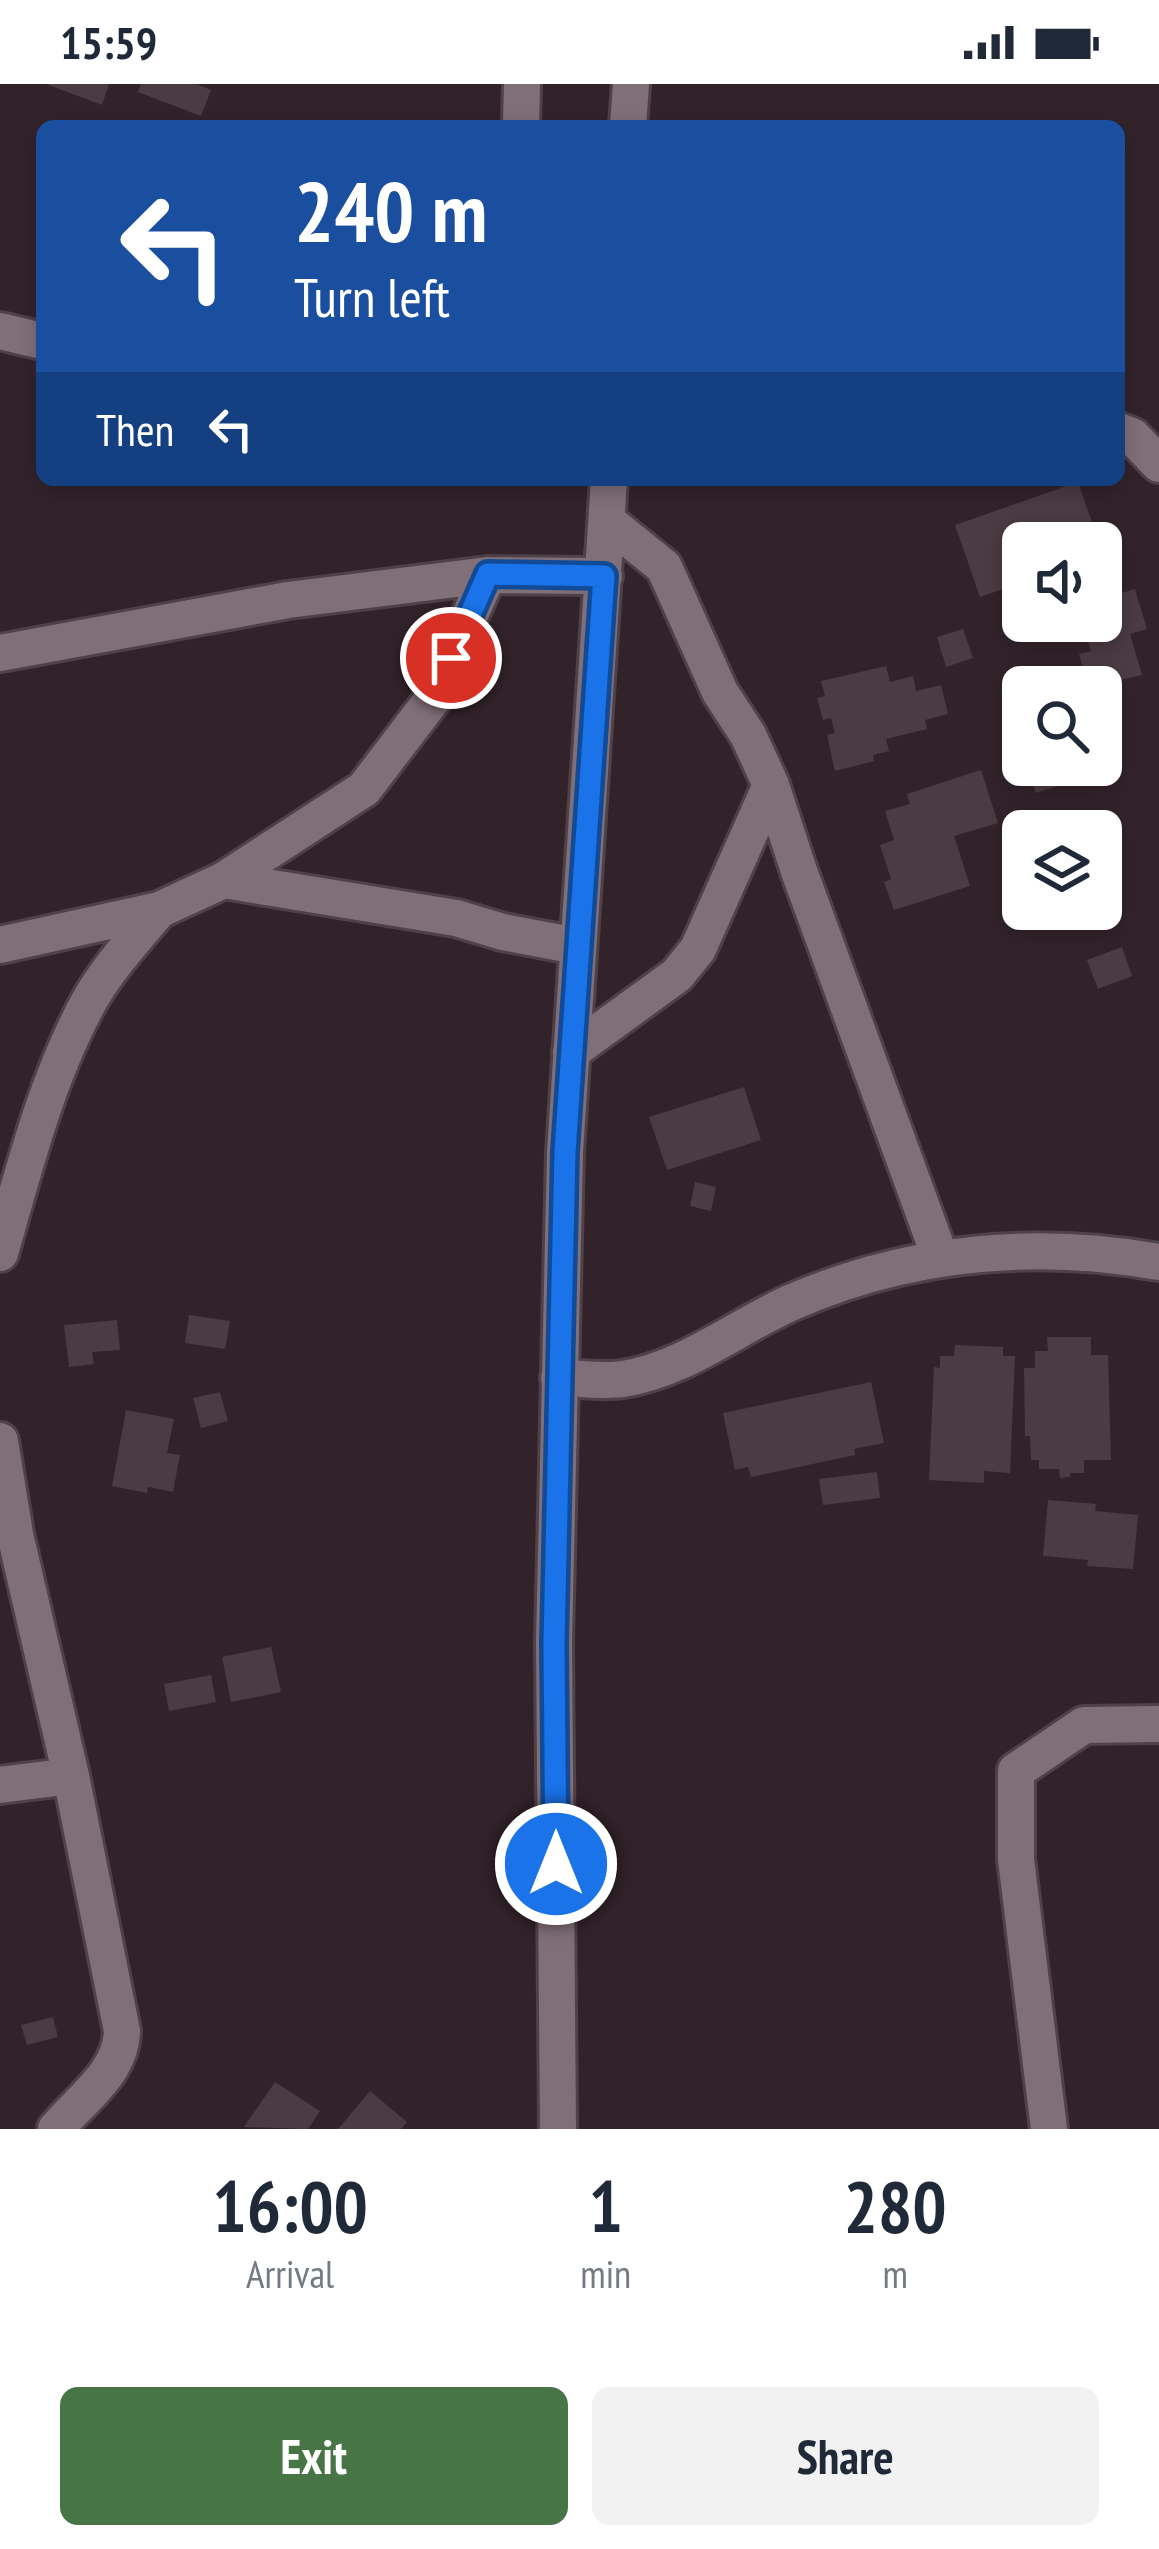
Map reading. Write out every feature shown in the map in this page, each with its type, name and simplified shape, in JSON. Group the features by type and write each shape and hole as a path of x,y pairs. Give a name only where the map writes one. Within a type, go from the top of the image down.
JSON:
{"street":[{"path":"521,120 522,84"},
{"path":"628,120 631,84"},
{"path":"0,331 36,339"},
{"path":"1125,433 1159,464"},
{"path":"558,2129 554,1643 559,1378 571,1052 609,486"},
{"path":"607,521 664,566 720,692 748,735 771,785 940,1257"},
{"path":"0,652 288,600 488,574 604,576"},
{"path":"0,945 159,910 224,880 364,789 432,700 488,574"},
{"path":"571,1052 677,975 698,949 771,785"},
{"path":"224,880 456,918 577,946"},
{"path":"0,1253 37,1126 87,1006 115,961 159,910"},
{"path":"559,1378 622,1379 666,1366 791,1303 880,1270 940,1257 1047,1250 1159,1262"},
{"path":"0,1441 122,2039 111,2069 56,2129"},
{"path":"1049,2129 1016,1859 1016,1771 1084,1725 1159,1724"},
{"path":"0,1785 71,1776"}],"building":[{"path":"46,84 109,84 102,105"},
{"path":"141,84 196,84 211,90 201,116 138,92"},
{"path":"1067,486 1079,486 1092,522 1002,522 1002,589 980,597 955,525"},
{"path":"1135,589 1147,629 1130,634 1142,675 1122,680 1122,666 1083,666 1079,654 1091,651 1088,642 1122,642 1122,593"},
{"path":"963,629 973,658 946,667 937,637"},
{"path":"886,666 890,682 913,676 916,691 941,685 948,714 925,720 927,729 886,739 889,751 873,755 874,761 835,771 827,735 835,733 831,718 823,720 817,698 825,696 821,681"},
{"path":"981,770 998,823 954,836 970,886 894,910 884,882 891,879 880,845 894,840 885,811 910,804 907,794"},
{"path":"1122,947 1132,976 1098,989 1087,960"},
{"path":"744,1087 761,1140 667,1170 649,1117"},
{"path":"695,1182 716,1187 711,1211 690,1206"},
{"path":"189,1315 230,1321 225,1349 185,1343"},
{"path":"117,1320 120,1350 92,1352 94,1364 69,1367 64,1325"},
{"path":"1047,1337 1091,1337 1091,1355 1108,1355 1111,1460 1084,1460 1084,1473 1070,1473 1070,1477 1060,1478 1059,1469 1039,1469 1039,1460 1031,1460 1030,1436 1025,1436 1024,1368 1035,1368 1035,1351 1048,1351"},
{"path":"955,1345 1003,1347 1003,1356 1015,1356 1010,1473 984,1471 984,1483 929,1480 934,1367 940,1368 940,1356 954,1356"},
{"path":"871,1382 884,1443 854,1449 855,1455 751,1477 748,1467 735,1470 723,1413"},
{"path":"220,1392 228,1421 201,1428 193,1398"},
{"path":"126,1410 174,1419 167,1453 180,1455 173,1492 112,1486"},
{"path":"877,1472 880,1498 823,1505 819,1479"},
{"path":"1048,1500 1096,1504 1095,1511 1138,1515 1133,1569 1087,1566 1088,1560 1043,1556"},
{"path":"271,1647 281,1692 231,1702 222,1657"},
{"path":"211,1675 216,1702 169,1711 164,1684"},
{"path":"53,2017 58,2037 27,2045 21,2025"},
{"path":"275,2082 320,2111 308,2129 244,2127"},
{"path":"370,2091 407,2122 401,2129 338,2129"}],"route":[{"path":"451,658 488,574 604,576 565,1152 554,1643 556,1864"}]}
